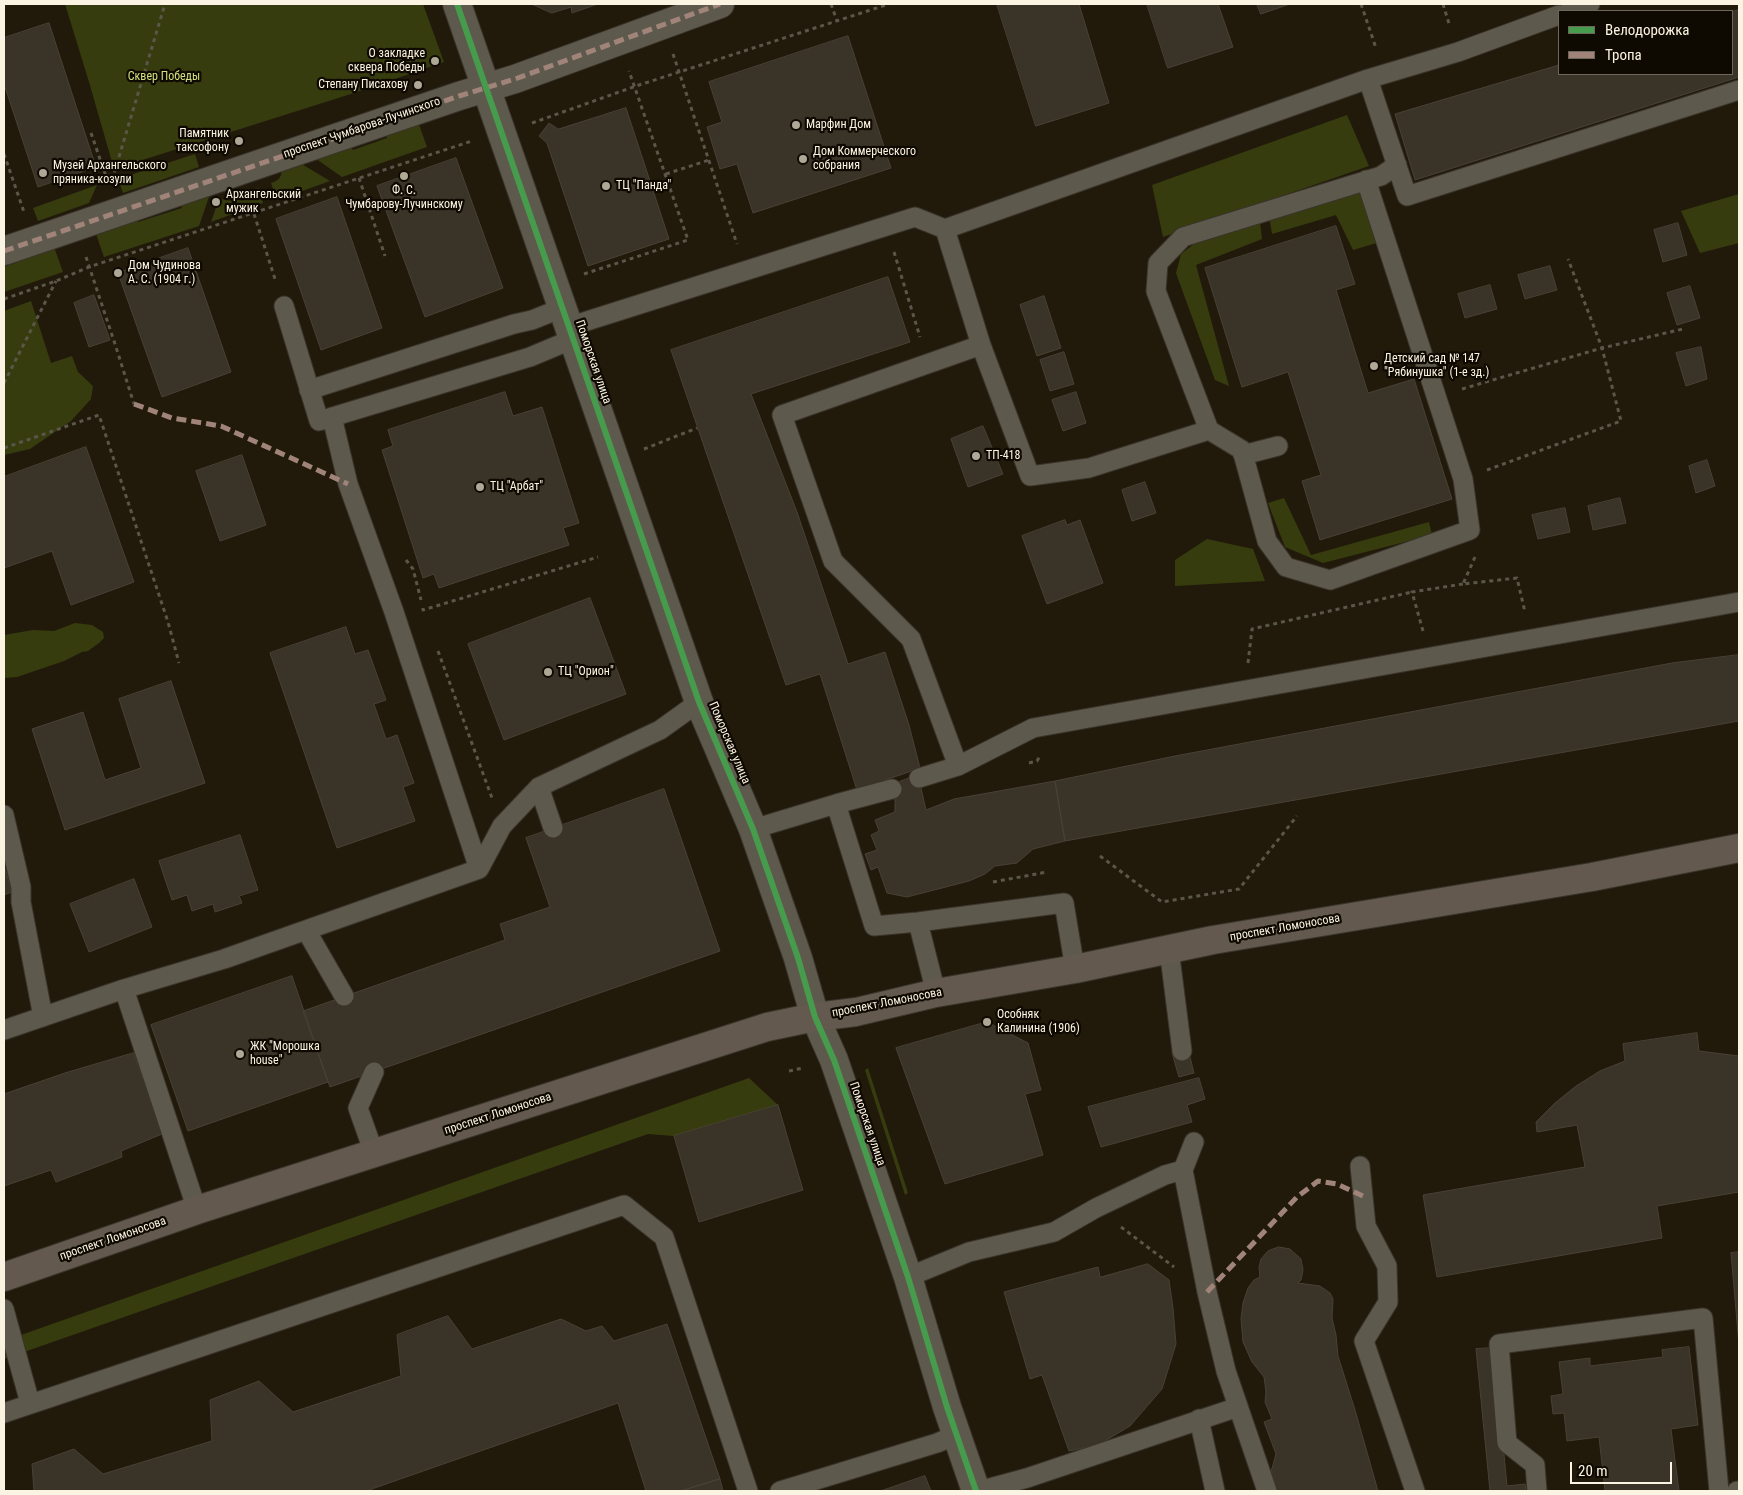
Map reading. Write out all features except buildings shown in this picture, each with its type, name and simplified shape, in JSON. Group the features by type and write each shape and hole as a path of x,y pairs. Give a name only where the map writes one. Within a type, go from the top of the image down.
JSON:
{"main road":[{"name":"проспект Ломоносова","path":"4,1277 197,1210 768,1027 815,1017 856,1012 936,993 1075,969 1168,949 1299,925 1594,884 1739,848"}],"street":[{"name":"Поморская улица","path":"457,4 699,702 753,829 798,958 815,1017 834,1060 908,1277 956,1435 977,1491"},
{"name":"проспект Чумбарова-Лучинского","path":"4,251 75,225 487,88 617,43 720,4"}],"lane":[{"path":"1573,10 1590,4"},
{"path":"309,390 514,324 532,320 568,324 746,271 915,217 946,228 1376,77 1458,52 1558,15"},
{"path":"1376,77 1397,165 1407,196 1739,90"},
{"path":"1366,180 1435,397 1463,478 1470,530 1330,580 1286,568 1267,540 1242,450 1209,430 1156,291 1158,264 1183,237 1366,180 1381,176 1397,165"},
{"path":"946,228 981,346 1030,476 1089,468 1209,430"},
{"path":"284,306 319,421 530,357 568,324"},
{"path":"958,766 911,640 833,561 782,415 981,346"},
{"path":"332,417 348,484 394,612 478,869"},
{"path":"1243,455 1278,446"},
{"path":"919,778 958,766 1033,728 1739,602"},
{"path":"4,1030 124,989 224,959 478,869 502,826 539,787 660,730 699,702"},
{"path":"539,787 553,828"},
{"path":"753,829 892,789"},
{"path":"836,804 874,926 1064,903 1075,969"},
{"path":"4,815 21,887 12,905 43,1017"},
{"path":"918,922 936,993"},
{"path":"306,930 344,996"},
{"path":"1168,949 1182,1051"},
{"path":"124,989 197,1210"},
{"path":"374,1072 358,1108 374,1153"},
{"path":"1194,1142 1182,1170 1206,1292 1226,1371 1267,1491"},
{"path":"1360,1166 1366,1226 1387,1266 1388,1302 1364,1341 1415,1491"},
{"path":"908,1277 969,1252 1054,1232 1096,1208 1165,1175 1182,1170"},
{"path":"4,1413 624,1205 664,1237 748,1491"},
{"path":"4,1309 30,1404"},
{"path":"1537,1491 1535,1465 1507,1443 1500,1344 1703,1318 1719,1491"},
{"path":"977,1491 1026,1478 1198,1419 1238,1408"},
{"path":"1198,1419 1215,1491"},
{"path":"780,1491 937,1443 956,1435"}],"path":[{"path":"91,133 110,187 165,4"},
{"path":"832,4 837,21"},
{"path":"530,124 636,86 889,4"},
{"path":"1361,4 1376,77"},
{"path":"663,25 746,271"},
{"path":"580,275 688,240 636,86 617,43"},
{"path":"4,299 56,282 89,267 478,140"},
{"path":"4,154 34,241"},
{"path":"666,174 709,160"},
{"path":"359,178 385,256"},
{"path":"254,214 284,306"},
{"path":"75,225 134,404"},
{"path":"893,251 921,340"},
{"path":"1463,478 1621,421 1602,348 1568,259"},
{"path":"4,382 56,282"},
{"path":"1435,397 1602,348 1683,329"},
{"path":"4,448 99,415 180,663"},
{"path":"644,449 697,428"},
{"path":"1463,584 1475,557 1470,530"},
{"path":"402,555 413,569 424,610 598,557"},
{"path":"1246,690 1252,629 1412,592 1517,578 1531,639"},
{"path":"1412,592 1430,657"},
{"path":"437,648 502,826"},
{"path":"1100,856 1162,902 1239,889 1297,816"},
{"path":"989,883 1047,872"},
{"path":"789,1072 807,1067"},
{"path":"1096,1208 1206,1292"}],"green space":[{"name":"Сквер Победы","path":"65,4 423,4 444,62 354,93 114,169"},
{"path":"1347,115 1369,166 1163,237 1152,185"},
{"path":"417,119 427,147 342,177 312,156 350,143 353,150 387,138 385,131"},
{"path":"195,154 199,167 123,193 118,179"},
{"path":"295,160 330,181 277,200 271,183 276,181 281,175 282,170"},
{"path":"97,185 89,203 38,221 33,208"},
{"path":"212,188 199,226 104,257 94,228 135,215 138,222 182,208 179,198"},
{"path":"259,188 263,203 211,222 219,199 234,201 246,190"},
{"path":"1364,189 1380,242 1353,250 1336,215 1272,234 1269,216"},
{"path":"1739,194 1739,243 1700,253 1681,211"},
{"path":"1260,222 1262,239 1196,265 1229,386 1215,380 1176,273 1181,254 1203,237"},
{"path":"53,244 63,272 4,292 4,267 18,262 16,256"},
{"path":"31,301 51,363 72,356 78,372 93,386 91,399 71,421 30,449 4,455 4,311"},
{"path":"1284,498 1311,555 1429,522 1432,535 1323,563 1285,547 1268,503"},
{"path":"1207,539 1253,549 1265,581 1175,586 1175,560"},
{"path":"75,623 92,625 103,632 104,638 88,651 64,661 17,677 4,678 4,635 33,630 54,631"},
{"path":"868,1068 908,1193 905,1195 865,1070"},
{"path":"749,1078 778,1105 674,1136 648,1134 4,1359 4,1341"}],"marked path":[{"path":"4,251 459,96 515,79 720,4"},
{"path":"134,404 172,418 221,426 348,484"},
{"path":"1207,1292 1297,1197 1318,1181 1337,1184 1363,1196"}],"cycle path":[{"path":"457,4 699,702 753,829 798,958 815,1017 834,1060 908,1277 947,1407 976,1491"}],"place":[{"name":"О закладке сквера Победы","path":"435,61"},
{"name":"Степану Писахову","path":"418,85"},
{"name":"Марфин Дом","path":"796,125"},
{"name":"Памятник таксофону","path":"239,141"},
{"name":"Дом Коммерческого собрания","path":"803,159"},
{"name":"Музей Архангельского пряника-козули","path":"43,173"},
{"name":"Ф. С. Чумбарову-Лучинскому","path":"404,176"},
{"name":"ТЦ \"Панда\"","path":"606,186"},
{"name":"Архангельский мужик","path":"216,202"},
{"name":"Дом Чудинова А. С. (1904 г.)","path":"118,273"},
{"name":"Детский сад № 147 \"Рябинушка\" (1-е зд.)","path":"1374,366"},
{"name":"ТП-418","path":"976,456"},
{"name":"ТЦ \"Арбат\"","path":"480,487"},
{"name":"ТЦ \"Орион\"","path":"548,672"},
{"name":"Особняк Калинина (1906)","path":"987,1022"},
{"name":"ЖК \"Морошка house\"","path":"240,1054"}]}
